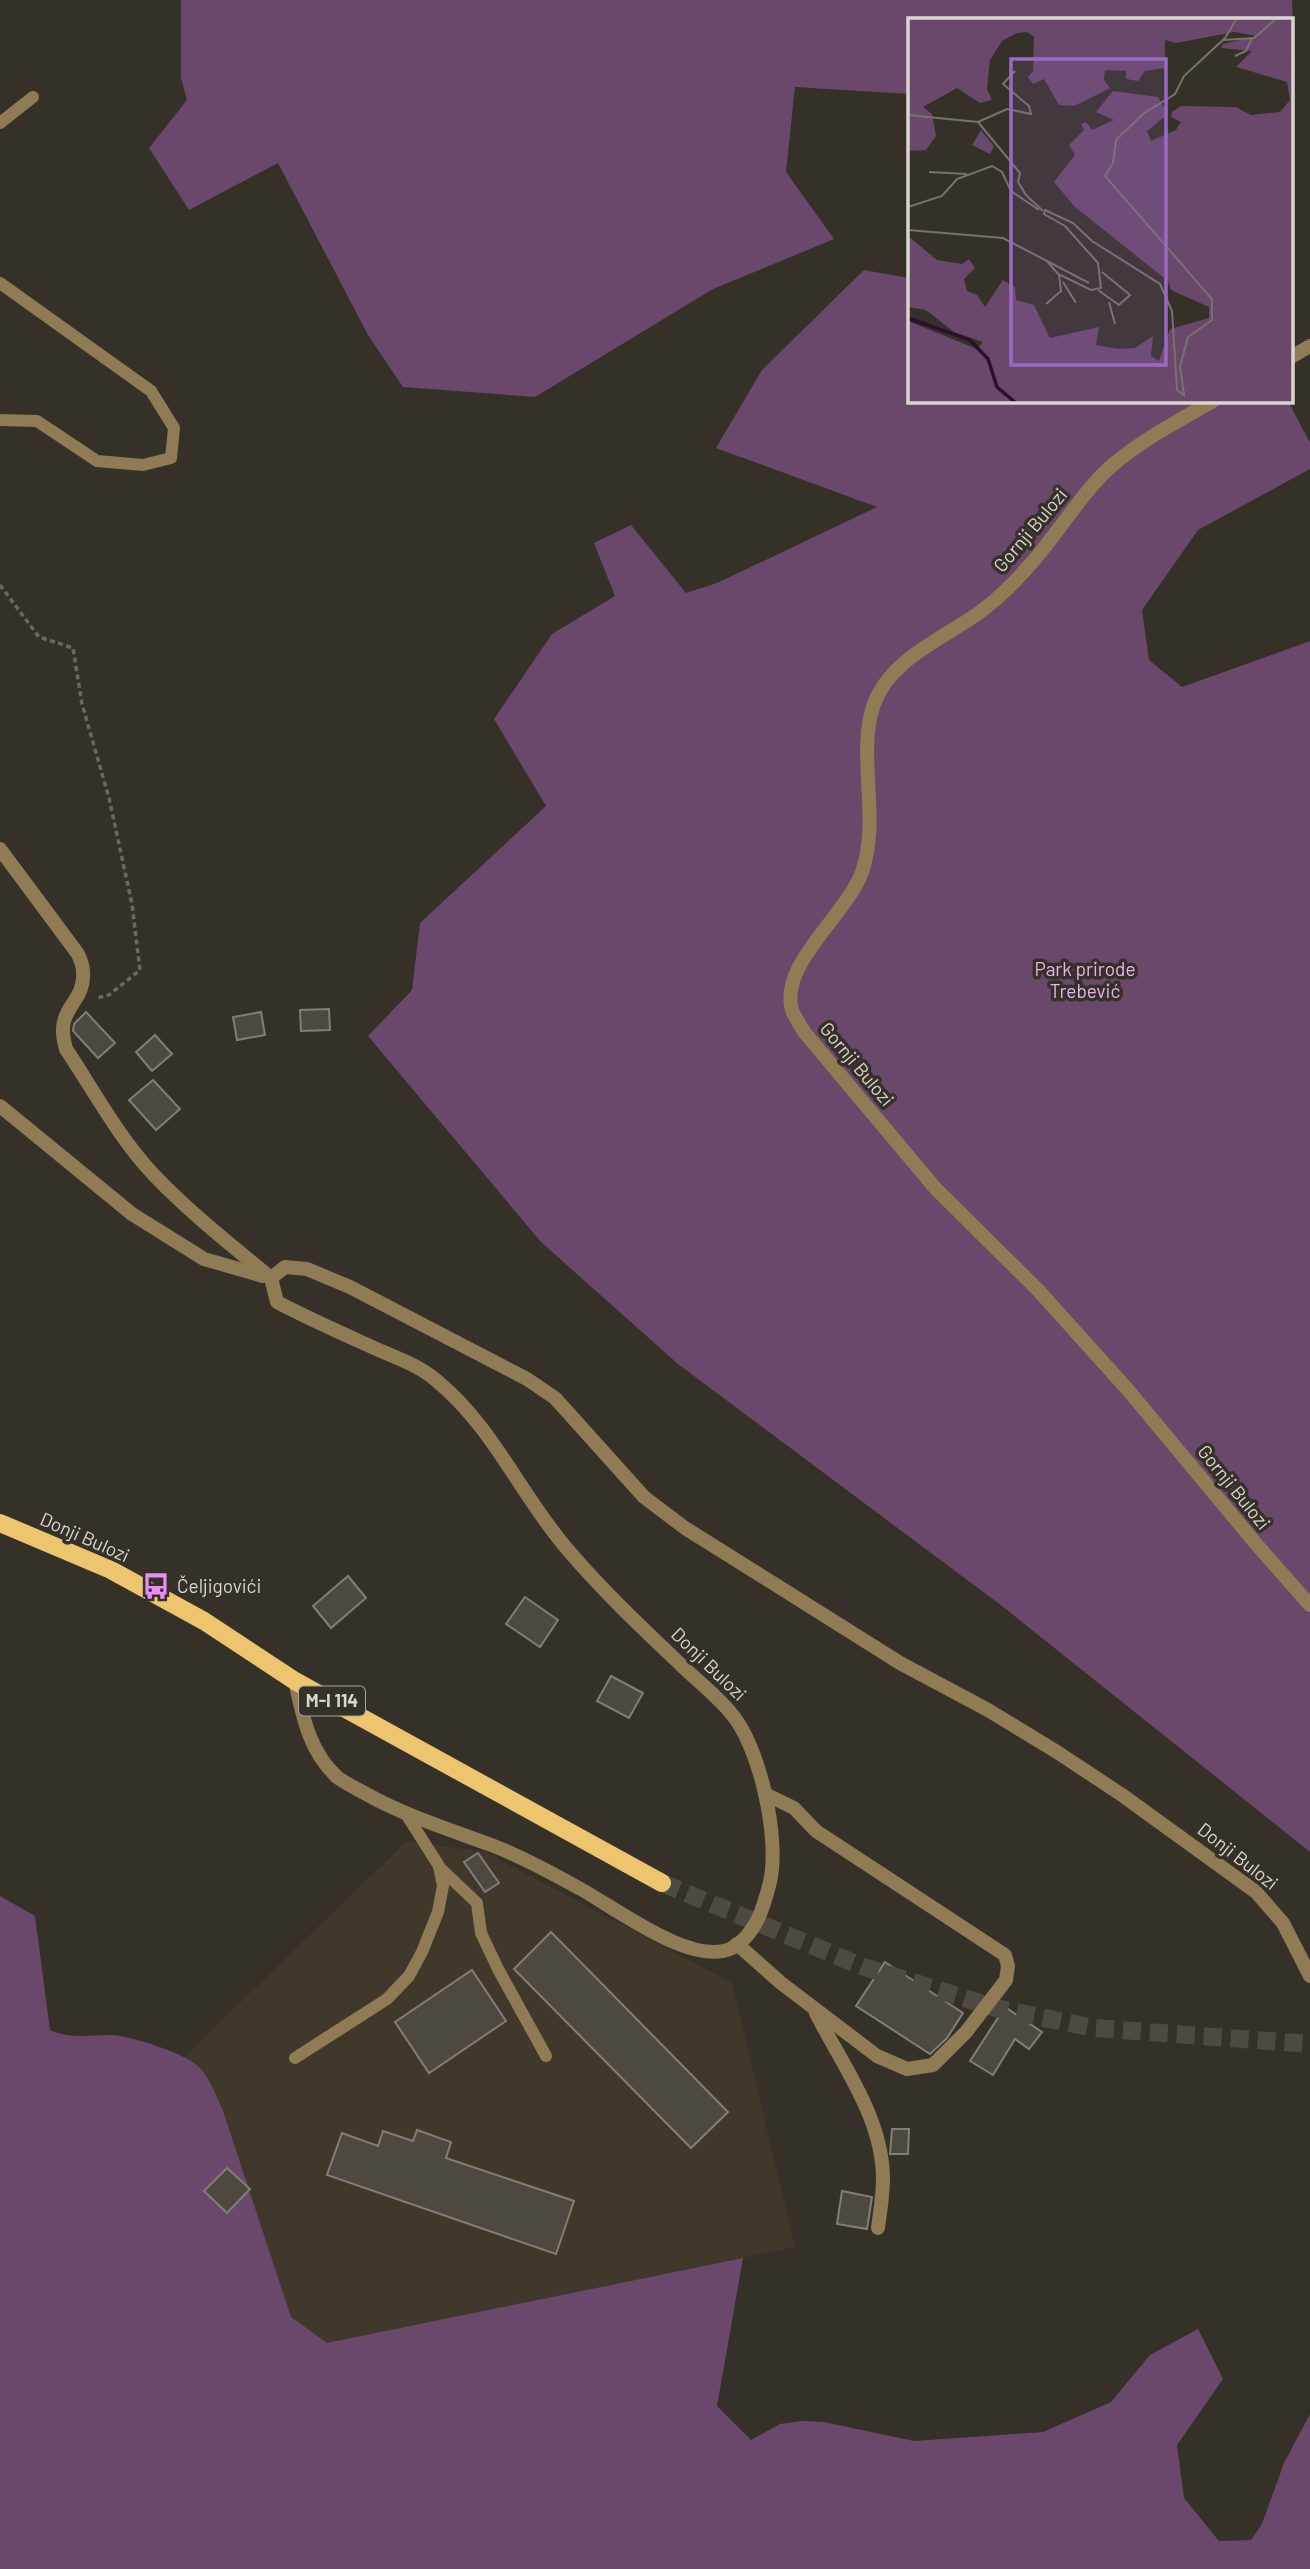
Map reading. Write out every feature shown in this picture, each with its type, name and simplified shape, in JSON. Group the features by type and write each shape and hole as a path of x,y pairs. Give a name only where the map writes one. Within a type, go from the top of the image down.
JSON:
{"main road":[{"name":"Donji Bulozi","path":"0,1524 111,1570 204,1620 295,1681 662,1883"}],"street":[{"path":"1292,356 1310,346"},
{"name":"Gornji Bulozi","path":"1211,402 1139,444 1112,465 1087,491 1023,573 985,608 907,661 886,682 874,703 868,729 871,828 862,872 845,905 799,964 791,985 792,1009 805,1033 920,1171 1065,1320 1128,1390 1310,1605"},
{"path":"0,849 78,954 83,971 80,991 63,1020 61,1034 66,1049 129,1145 152,1173 271,1278"},
{"path":"0,1106 132,1214 204,1259 271,1278"},
{"name":"Donji Bulozi","path":"737,1944 756,1924 767,1895 773,1868 768,1807 760,1774 732,1713 615,1603 565,1548 497,1447 460,1402 414,1366 277,1302 271,1278 285,1267 307,1269 350,1287 527,1379 555,1398 644,1497 685,1528 900,1663 988,1710 1057,1752 1256,1892 1283,1923 1310,1976"},
{"path":"295,1681 307,1733 322,1760 340,1780 406,1814 498,1848 554,1874 679,1946 708,1953 730,1949 737,1944 877,2056 907,2069 933,2065 966,2032 1006,1980 1009,1966 1005,1955 816,1831 794,1808 765,1794"},
{"path":"814,2008 863,2100 872,2123 883,2178 878,2228"}],"lane":[{"path":"0,123 33,97"},
{"path":"0,283 151,391 174,428 171,458 143,465 97,461 37,421 0,420"},
{"path":"406,1814 439,1866 477,1903 481,1933 486,1945 546,2056"},
{"path":"295,2058 387,1999 409,1976 438,1912 443,1886 439,1866"}],"path":[{"path":"0,585 39,637 73,648 82,704 109,798 132,904 140,970 108,995 71,1006"}],"shaded area":[{"path":"407,1841 485,1852 732,1983 795,2247 310,2347 126,2113"}],"green space":[{"path":"181,0 1292,0 1295,73 1292,74 1292,18 908,18 908,94 795,87 786,172 834,239 713,289 535,397 403,387 368,335 278,163 189,210 149,148 187,100 181,78"},
{"name":"Park prirode Trebević","path":"864,270 908,278 908,402 1289,402 1310,443 1310,469 1198,530 1142,610 1149,660 1182,687 1310,641 1310,1852 1002,1606 678,1364 541,1242 368,1036 412,990 420,923 546,806 494,719 552,634 615,596 594,543 631,525 686,593 717,583 877,507 716,448 762,370"},
{"path":"0,1896 35,1916 50,2030 71,2036 109,2035 143,2041 183,2057 204,2073 223,2111 291,2317 327,2343 743,2258 717,2406 751,2440 780,2424 802,2421 824,2422 914,2441 1043,2432 1111,2402 1150,2355 1198,2329 1223,2379 1177,2445 1184,2498 1219,2541 1251,2540 1262,2524 1284,2463 1310,2414 1310,2569 0,2569"}],"building":[{"path":"329,1009 330,1030 301,1031 300,1010"},
{"path":"86,1012 115,1043 98,1058 73,1031 74,1024"},
{"path":"261,1012 265,1035 237,1040 233,1017"},
{"path":"155,1035 172,1054 152,1071 136,1052"},
{"path":"153,1080 180,1109 156,1130 129,1100"},
{"path":"348,1576 366,1598 331,1628 313,1606"},
{"path":"525,1597 558,1620 540,1647 506,1624"},
{"path":"611,1676 643,1693 629,1718 597,1701"},
{"path":"478,1853 499,1883 485,1892 464,1862"},
{"path":"551,1932 728,2112 691,2148 514,1969"},
{"path":"885,1962 963,2013 947,2038 930,2054 856,2006"},
{"path":"472,1970 506,2021 429,2073 395,2022"},
{"path":"1005,2007 1042,2032 1029,2049 1015,2039 993,2075 970,2061"},
{"path":"892,2129 909,2129 908,2154 890,2154"},
{"path":"417,2130 451,2142 446,2158 574,2201 556,2254 327,2175 342,2133 378,2146 383,2131 413,2141"},
{"path":"227,2168 250,2189 227,2213 204,2191"},
{"path":"842,2191 872,2197 867,2229 837,2224"}],"tunnel":[{"path":"662,1883 864,1967 996,2008 1094,2028 1310,2044"}],"place":[{"name":"Čeljigovići","path":"156,1586"}]}
